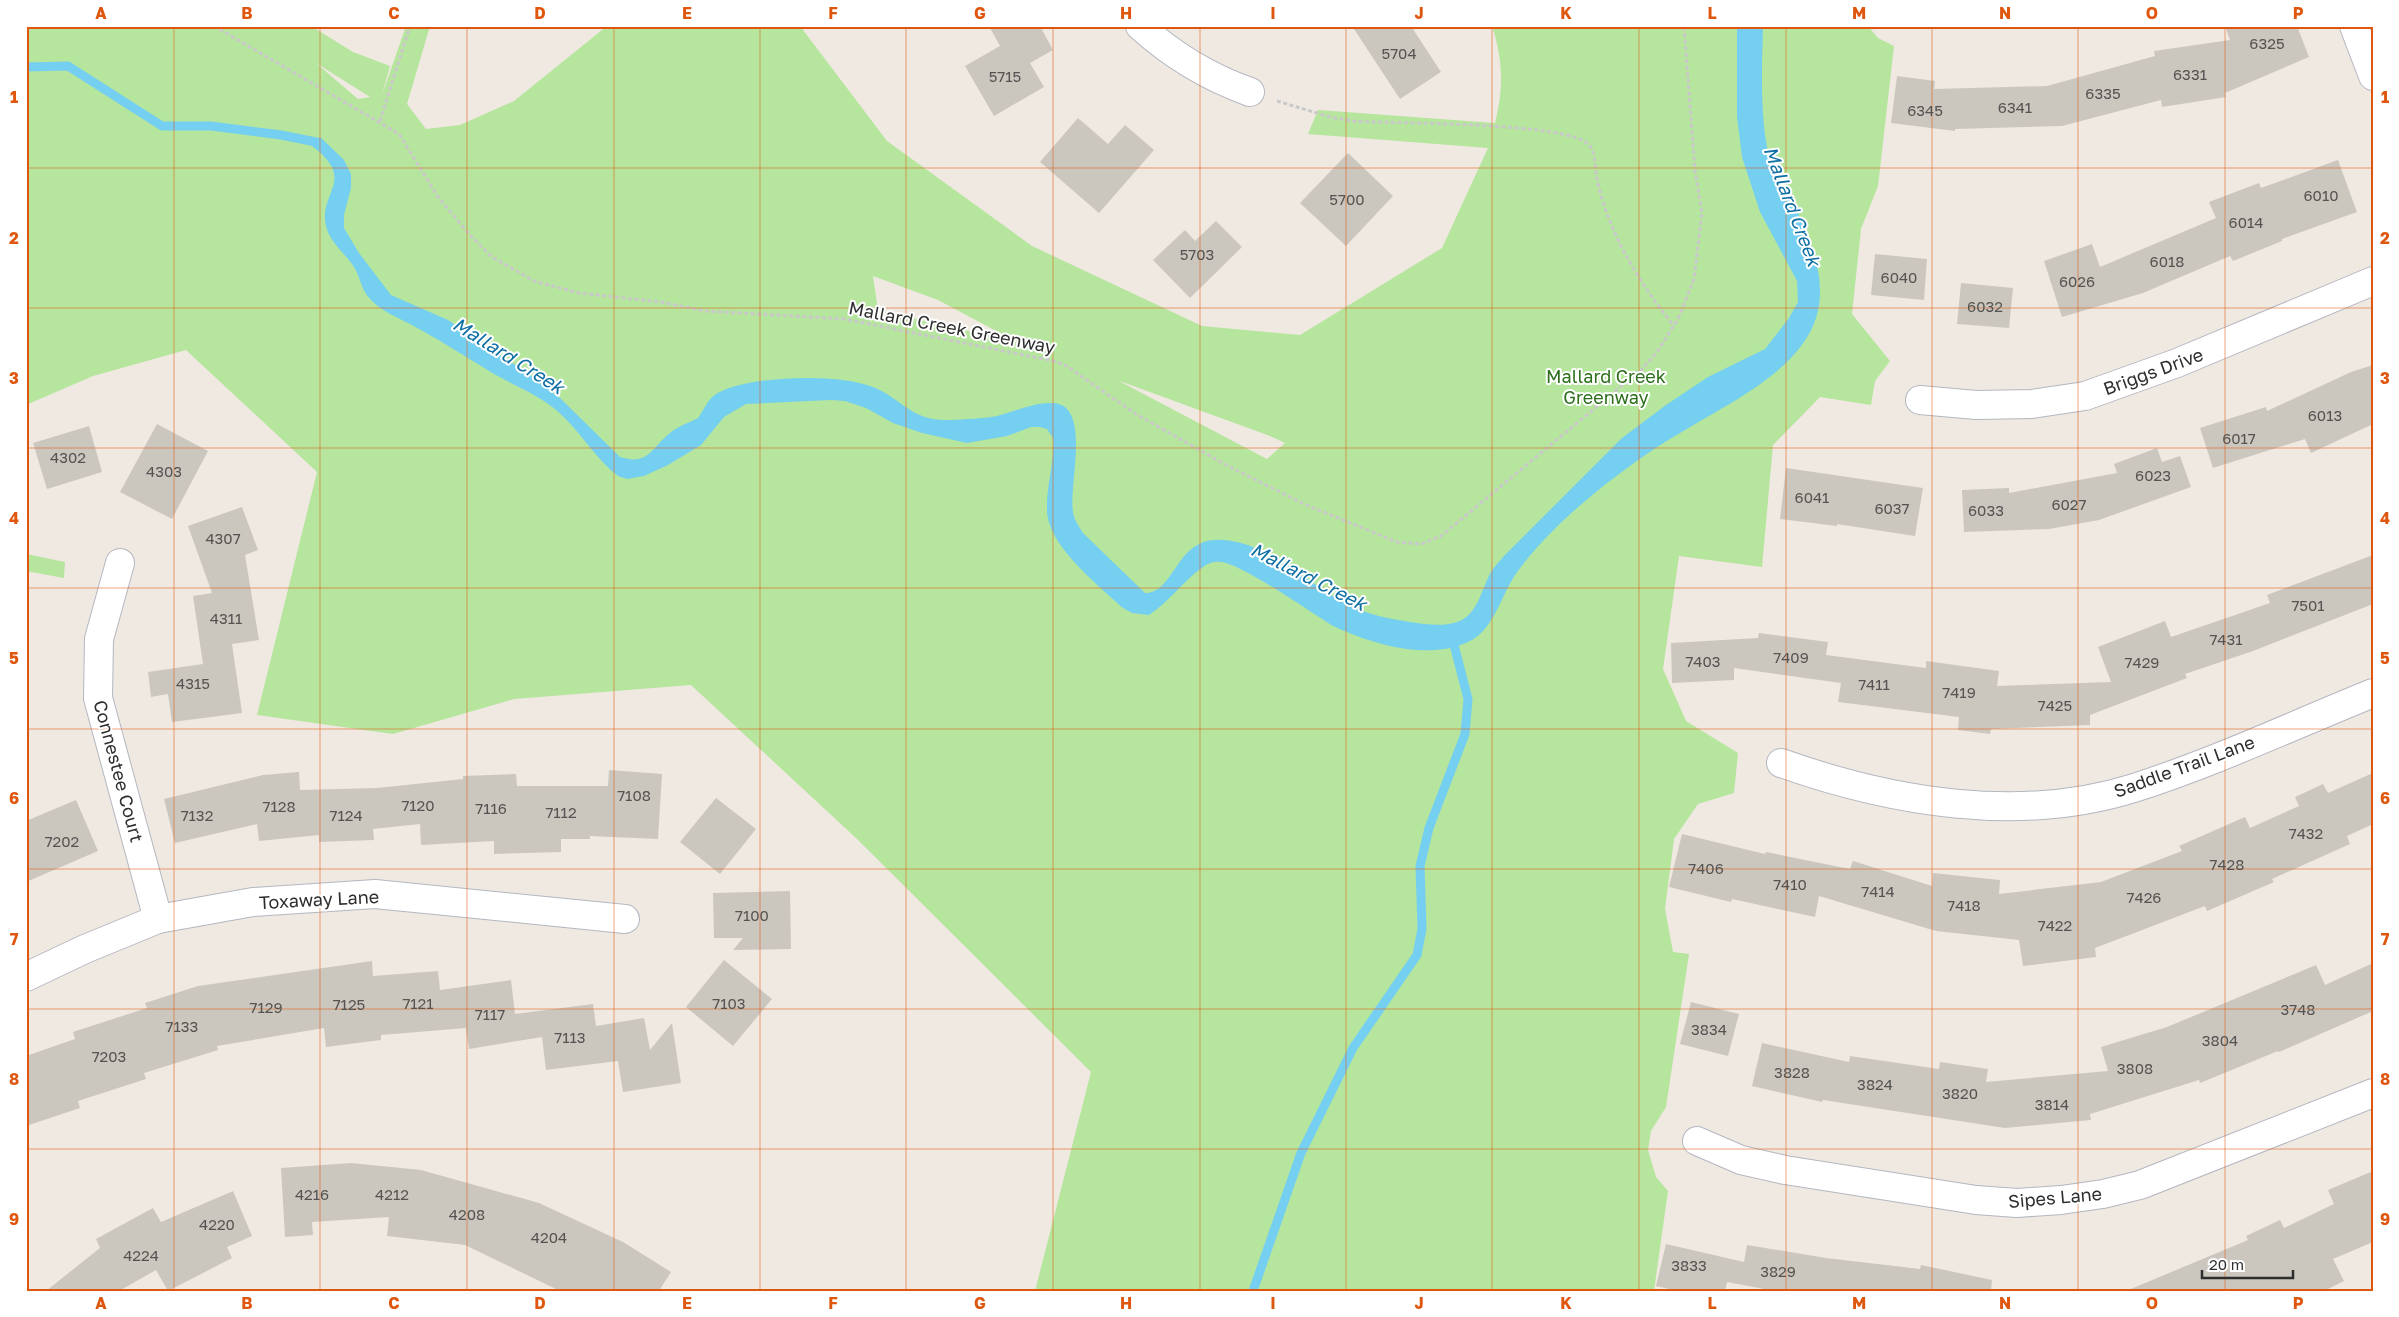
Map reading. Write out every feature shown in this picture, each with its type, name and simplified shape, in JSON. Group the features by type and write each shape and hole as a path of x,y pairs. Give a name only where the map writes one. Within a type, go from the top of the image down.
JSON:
{"street":[{"path":"1140,26 1160,45 1201,72 1250,92"},
{"path":"2354,26 2373,76"},
{"name":"Briggs Drive","path":"1920,400 1976,405 2032,404 2085,396 2177,364 2373,281"},
{"name":"Connestee Court","path":"120,563 99,639 98,698 158,919"},
{"name":"Saddle Trail Lane","path":"1781,763 1855,787 1938,801 2036,805 2080,800 2132,788 2188,768 2373,692"},
{"name":"Toxaway Lane","path":"26,976 158,919 253,902 375,894 624,919"},
{"name":"Sipes Lane","path":"1696,1141 1740,1160 1785,1170 1976,1200 2017,1203 2034,1202 2104,1194 2140,1186 2373,1092"}],"path":[{"name":"Mallard Creek Greenway","path":"214,26 380,121 399,134 438,197 475,240 492,258 534,281 579,294 661,302 705,311 844,319 1054,361 1065,365 1136,414 1228,466 1304,504 1385,538 1410,545 1421,544 1441,536 1572,430 1642,369 1657,352 1674,326 1694,279 1701,235 1702,213 1695,171 1684,26"},
{"path":"380,121 410,26"},
{"path":"1250,92 1303,109 1353,121 1525,129 1583,140 1591,147 1601,194 1615,232 1643,284 1674,326"}],"green space":[{"path":"26,26 311,26 353,52 390,66 382,95 406,26 430,26 407,104 426,129 460,125 514,101 607,26 800,26 887,141 1032,246 1202,326 1300,335 1442,248 1488,148 1308,134 1318,110 1495,123 1500,98 1501,74 1496,38 1492,26 1868,26 1878,38 1894,46 1878,186 1861,229 1852,314 1890,361 1875,381 1871,405 1820,397 1773,445 1762,567 1679,556 1663,669 1686,721 1738,753 1734,793 1698,804 1674,839 1665,909 1673,952 1689,954 1666,1107 1651,1131 1648,1150 1656,1177 1668,1191 1654,1291 1035,1291 1091,1072 856,838 691,685 514,699 393,734 257,715 317,472 186,350 93,376 26,405","holes":["316,63 370,97 358,99","873,276 938,300 1019,343 878,310","1117,380 1285,443 1267,459"]},
{"path":"26,554 65,562 64,578 26,571"}],"water":[{"path":"1737,26 1763,26 1762,97 1768,150 1774,171 1795,206 1807,232 1816,261 1819,275 1819,304 1816,318 1807,337 1794,355 1759,385 1648,453 1586,501 1555,529 1526,560 1512,580 1485,629 1468,642 1452,648 1435,650 1400,648 1348,633 1333,626 1244,571 1221,562 1207,564 1149,615 1132,613 1123,608 1076,564 1065,551 1049,523 1047,510 1053,438 1047,429 1040,427 1031,427 1007,436 967,443 922,433 893,423 866,408 845,401 746,404 724,417 701,445 668,465 644,476 627,479 618,476 600,459 567,420 547,403 377,306 371,300 364,291 354,267 334,243 328,232 325,214 335,177 332,168 325,158 312,146 320,137 344,160 351,174 351,188 344,215 344,228 359,253 391,295 448,320 536,379 560,398 620,457 637,459 649,454 673,431 698,418 708,402 716,394 749,383 771,380 817,378 858,383 883,392 917,414 937,420 991,417 1038,404 1056,403 1066,408 1072,417 1075,428 1076,458 1072,501 1076,520 1083,533 1145,593 1155,591 1164,584 1195,546 1208,541 1224,540 1256,548 1285,564 1327,593 1359,610 1397,620 1442,625 1460,621 1470,614 1491,572 1503,557 1622,438 1708,377 1765,349 1789,318 1798,302 1797,281 1760,212 1742,157 1737,117"}],"building":[{"path":"989,26 1040,26 1053,50 1030,63 1044,87 994,116 965,66 1000,46"},
{"path":"1352,26 1411,26 1441,72 1400,99"},
{"path":"2225,26 2297,26 2309,57 2225,93 2226,97 2162,107 2161,100 2062,126 1955,129 1955,131 1891,123 1897,76 1935,81 1934,89 2047,86 2155,56 2154,51 2230,40"},
{"path":"1078,118 1108,144 1125,125 1154,150 1099,213 1040,162"},
{"path":"1348,153 1393,196 1346,246 1300,203"},
{"path":"2338,160 2357,212 2282,239 2282,241 2233,261 2230,256 2143,293 2062,317 2044,261 2092,244 2100,267 2216,218 2209,202 2259,183 2261,188"},
{"path":"1216,221 1242,247 1190,298 1153,260 1185,230 1195,241"},
{"path":"1875,254 1927,259 1924,300 1871,295"},
{"path":"1961,283 2013,288 2009,328 1957,324"},
{"path":"2373,365 2373,424 2311,453 2305,439 2213,468 2200,428 2266,407 2267,411 2351,372"},
{"path":"157,424 208,451 172,519 120,492"},
{"path":"89,426 102,472 47,489 33,443"},
{"path":"2157,448 2162,462 2180,456 2191,487 2099,520 2049,529 1964,532 1962,490 2009,488 2009,493 2117,473 2114,464"},
{"path":"1786,468 1923,488 1915,536 1837,524 1837,526 1780,519"},
{"path":"242,507 258,550 245,555 259,640 232,644 242,713 172,722 168,694 151,697 148,672 203,664 193,596 212,593 188,526"},
{"path":"2373,555 2373,604 2253,651 2185,674 2187,678 2090,715 2090,725 1991,729 1990,734 1958,730 1959,717 1838,702 1841,683 1734,668 1734,680 1672,683 1671,643 1758,638 1759,633 1828,642 1826,655 1926,668 1926,661 1999,671 1997,686 2111,682 2098,647 2165,621 2171,637 2270,603 2267,595"},
{"path":"609,770 662,774 658,839 590,836 590,839 561,839 561,852 494,854 494,841 421,845 420,824 373,829 374,840 319,842 319,835 259,841 257,824 175,843 164,799 263,775 299,772 300,790 377,788 463,779 463,776 516,774 517,786 608,786"},
{"path":"2373,773 2373,824 2347,836 2350,844 2272,879 2274,882 2207,911 2205,906 2095,948 2096,957 2023,966 2019,940 1936,931 1819,896 1815,917 1732,899 1731,902 1669,887 1682,834 1765,854 1766,852 1850,869 1853,861 1932,886 1933,873 2000,880 1999,894 2101,882 2182,851 2179,846 2245,817 2250,828 2299,806 2295,797 2323,784 2328,793"},
{"path":"716,798 756,829 720,874 680,842"},
{"path":"76,800 98,851 26,882 26,821"},
{"path":"790,891 791,949 733,950 743,938 714,938 713,893"},
{"path":"724,960 772,999 733,1046 686,1007"},
{"path":"372,961 373,976 438,971 440,990 511,980 515,1014 593,1004 596,1026 644,1018 650,1050 672,1023 681,1083 623,1092 618,1061 546,1070 542,1037 469,1049 466,1028 381,1035 381,1040 326,1047 324,1028 217,1046 218,1050 144,1073 146,1079 78,1101 80,1108 26,1126 26,1056 75,1039 73,1032 147,1008 145,1003 198,986"},
{"path":"2373,963 2373,1011 2279,1052 2200,1083 2199,1080 2090,1114 2091,1120 2005,1128 1823,1100 1822,1102 1752,1086 1762,1043 1849,1062 1850,1056 1939,1069 1940,1062 1988,1069 1986,1082 2108,1071 2101,1047 2167,1027 2316,965 2325,985"},
{"path":"1691,1002 1739,1014 1728,1056 1680,1044"},
{"path":"351,1163 421,1170 539,1203 623,1242 671,1272 659,1291 560,1291 465,1245 387,1236 389,1217 312,1222 313,1235 285,1237 281,1168"},
{"path":"2373,1171 2373,1242 2333,1259 2344,1281 2324,1291 2126,1291 2248,1240 2246,1236 2280,1220 2284,1228 2334,1204 2328,1190"},
{"path":"233,1191 252,1236 227,1247 232,1258 168,1291 156,1270 119,1291 46,1291 100,1248 96,1239 153,1208 161,1222"},
{"path":"1666,1244 1744,1262 1747,1245 1826,1258 1920,1269 1921,1265 1992,1280 1991,1291 1775,1291 1727,1282 1725,1291 1678,1291 1656,1286"}],"waterway":[{"name":"Mallard Creek","path":"26,67 68,66 162,126 211,126 281,135 316,142 325,148"},
{"path":"1253,1291 1301,1153 1353,1048 1417,955 1422,929 1420,866 1429,828 1465,734 1468,699 1452,637"}]}
